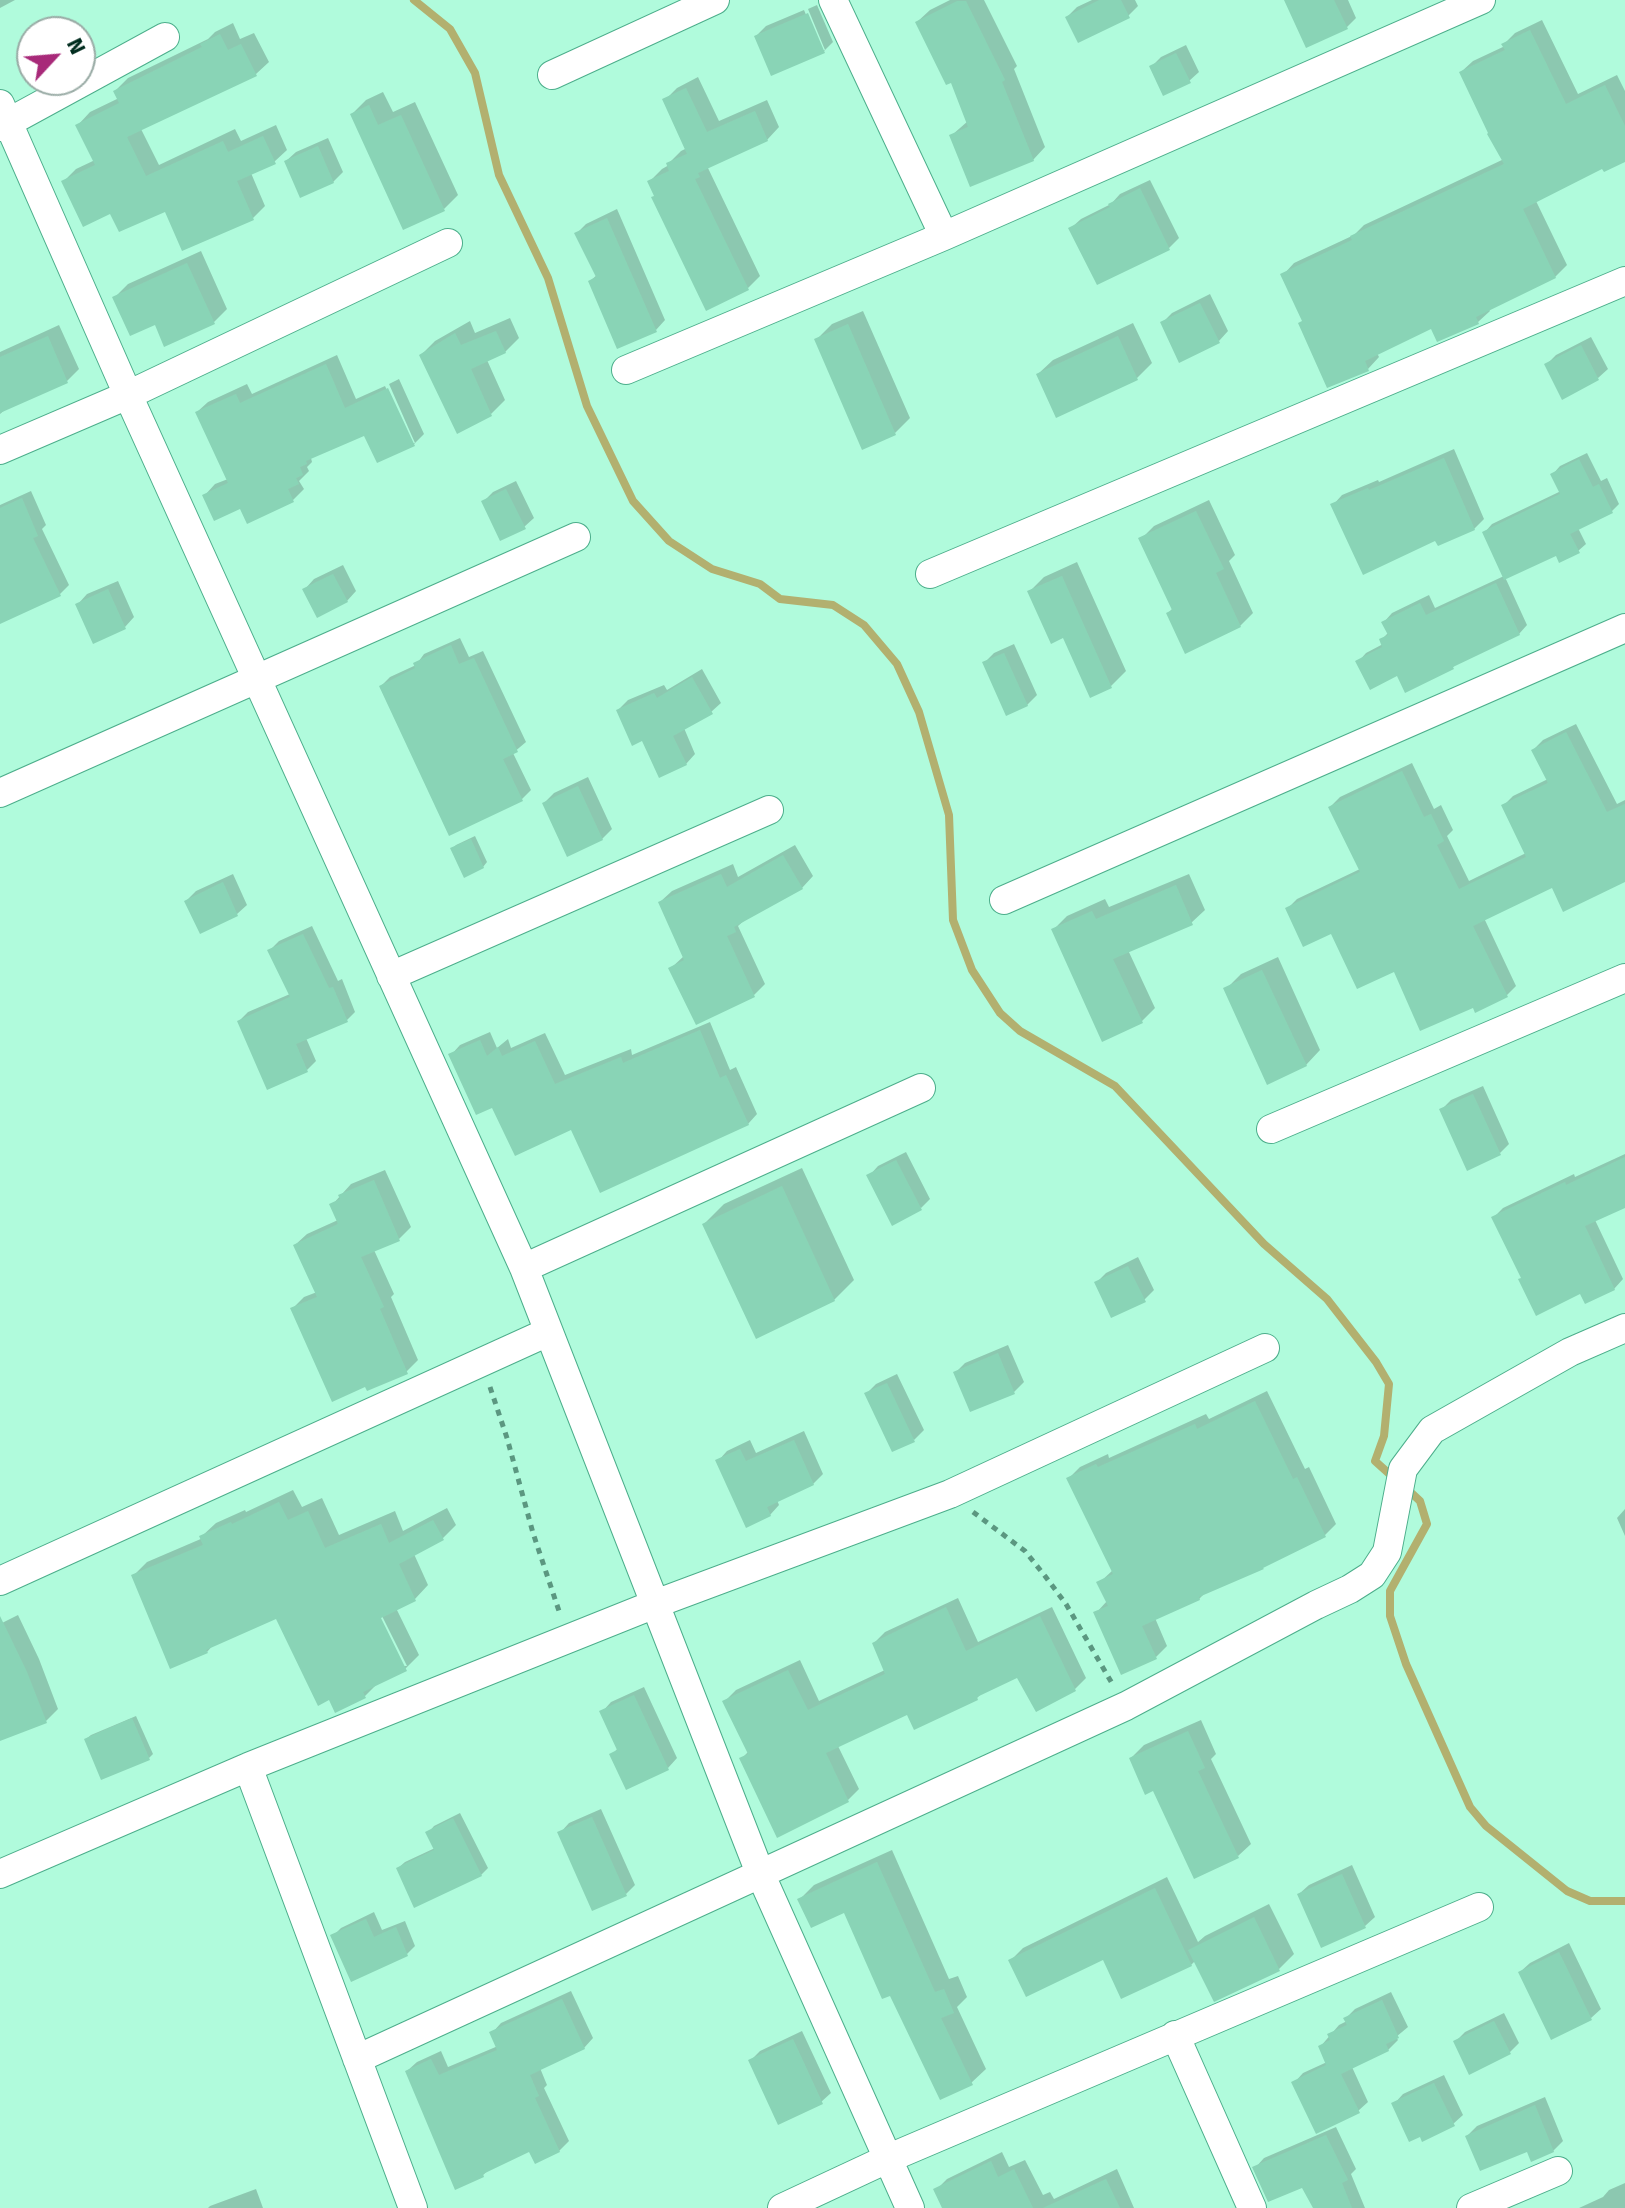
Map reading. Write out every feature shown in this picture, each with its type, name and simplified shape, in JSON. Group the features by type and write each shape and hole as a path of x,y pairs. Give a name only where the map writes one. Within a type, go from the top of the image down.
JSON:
{"street":[{"path":"552,75 715,0"},
{"path":"833,0 944,236"},
{"path":"626,370 944,236 1481,0"},
{"path":"165,37 3,118 524,1268 760,1873 910,2208"},
{"path":"0,450 128,395 448,243"},
{"path":"930,574 1625,281"},
{"path":"0,793 576,537"},
{"path":"1004,900 1625,628"},
{"path":"391,976 769,810"},
{"path":"1271,1129 1625,978"},
{"path":"524,1268 921,1088"},
{"path":"357,2059 1126,1706 1372,1575 1387,1552 1403,1469 1432,1430 1570,1352 1625,1328"},
{"path":"0,1581 548,1332"},
{"path":"0,1874 248,1767 655,1604 950,1494 1265,1348"},
{"path":"248,1767 413,2208"},
{"path":"782,2208 887,2159 1479,1907"},
{"path":"1175,2035 1252,2208"},
{"path":"1471,2208 1558,2171"}],"path":[{"path":"482,1363 533,1533 570,1639"},
{"path":"950,1494 1025,1551 1066,1604 1126,1706"}],"building":[{"path":"1099,0 1121,0 1130,18 1078,43 1065,17"},
{"path":"1284,0 1334,0 1348,29 1306,48"},
{"path":"957,1 966,1 1005,80 1002,82 1034,161 970,187 949,135 968,127 951,83 946,85 915,22"},
{"path":"808,13 825,53 771,76 754,36"},
{"path":"1530,30 1566,104 1605,85 1625,126 1625,162 1604,172 1602,169 1523,209 1556,278 1476,317 1479,324 1437,342 1431,329 1365,361 1369,371 1327,388 1298,323 1302,321 1280,274 1352,240 1350,236 1504,164 1459,72 1505,50 1501,44"},
{"path":"220,34 228,50 241,44 257,76 127,137 146,176 223,141 228,152 263,136 276,164 237,181 254,220 182,251 165,212 119,232 110,214 83,227 61,181 95,165 75,125 119,103 113,91 202,47 200,44"},
{"path":"1176,53 1191,83 1163,96 1149,66"},
{"path":"686,88 707,132 755,111 768,141 698,173 700,177 695,179 749,290 706,311 651,197 654,196 647,181 669,171 666,163 687,154 662,99"},
{"path":"369,105 378,125 401,115 445,211 403,230 350,114"},
{"path":"318,146 334,183 300,198 284,161"},
{"path":"1140,188 1170,250 1097,285 1068,228"},
{"path":"607,218 657,332 617,349 588,281 596,277 574,233"},
{"path":"187,263 215,324 164,347 155,325 130,336 112,297"},
{"path":"1200,303 1220,343 1179,363 1160,322"},
{"path":"848,324 896,435 862,450 814,339"},
{"path":"496,331 506,353 471,369 492,416 457,434 419,355 455,333 461,345"},
{"path":"48,336 68,383 0,413 0,357"},
{"path":"1118,336 1138,380 1056,418 1036,374"},
{"path":"1581,345 1599,380 1562,400 1544,364"},
{"path":"326,364 345,408 388,388 415,446 377,463 364,436 306,461 307,464 300,467 303,475 296,478 299,484 288,489 294,502 247,524 240,509 214,521 202,495 228,483 195,412 236,394 240,403"},
{"path":"1444,458 1475,530 1438,546 1435,541 1363,575 1330,504"},
{"path":"1579,459 1593,487 1599,484 1613,513 1570,534 1580,553 1559,563 1556,556 1504,580 1482,532 1560,494 1550,474"},
{"path":"506,489 526,529 500,541 481,501"},
{"path":"22,498 38,536 33,538 61,596 0,624 0,508"},
{"path":"1196,511 1224,569 1216,573 1241,627 1185,654 1166,613 1172,610 1138,538"},
{"path":"333,574 348,602 317,618 302,589"},
{"path":"1062,576 1112,688 1090,698 1063,638 1051,644 1027,591"},
{"path":"1496,583 1520,635 1405,693 1397,676 1370,690 1355,661 1382,647 1379,639 1388,635 1381,622 1420,603 1426,615"},
{"path":"108,589 126,629 93,644 75,604"},
{"path":"451,645 459,664 474,658 518,752 503,759 523,801 449,836 379,686 415,668 413,663"},
{"path":"1004,653 1028,706 1006,716 982,662"},
{"path":"692,677 713,714 673,736 687,765 659,778 642,741 632,746 616,710 654,693 657,698"},
{"path":"1566,732 1607,812 1625,804 1625,882 1563,912 1552,888 1473,926 1508,997 1475,1013 1473,1008 1420,1031 1394,972 1357,989 1331,934 1303,947 1285,908 1360,872 1328,807 1402,771 1424,817 1431,814 1444,841 1437,845 1459,889 1526,857 1501,805 1548,783 1531,750"},
{"path":"578,786 603,840 567,857 542,803"},
{"path":"471,839 484,868 464,878 450,848"},
{"path":"783,855 803,889 734,927 736,932 727,936 755,997 696,1025 668,968 684,960 658,902 721,874 727,887"},
{"path":"223,882 238,916 200,934 184,901"},
{"path":"1176,885 1193,925 1113,959 1143,1023 1102,1042 1051,929 1092,911 1096,919"},
{"path":"303,934 329,988 333,987 348,1022 296,1044 308,1072 267,1090 237,1021 290,997 267,950"},
{"path":"1262,970 1307,1066 1267,1085 1223,988"},
{"path":"700,1030 720,1078 726,1075 749,1125 600,1193 571,1130 515,1156 492,1108 476,1115 448,1054 480,1040 487,1056 498,1047 502,1056 535,1041 555,1084 621,1057 623,1063"},
{"path":"1473,1094 1501,1155 1467,1171 1439,1109"},
{"path":"1625,1157 1625,1208 1585,1226 1615,1290 1585,1304 1580,1294 1536,1316 1491,1217"},
{"path":"896,1160 922,1210 892,1226 866,1175"},
{"path":"374,1180 400,1241 361,1257 384,1307 380,1309 408,1374 367,1391 365,1387 332,1402 290,1308 317,1297 293,1245 338,1224 329,1204 340,1199 338,1195"},
{"path":"782,1186 835,1301 756,1339 702,1224"},
{"path":"1128,1266 1146,1302 1111,1318 1094,1282"},
{"path":"998,1353 1015,1394 970,1412 953,1372"},
{"path":"887,1383 915,1442 892,1452 864,1393"},
{"path":"1255,1401 1293,1479 1297,1477 1326,1537 1142,1626 1157,1659 1121,1675 1093,1612 1108,1606 1096,1582 1113,1574 1066,1478 1195,1424 1197,1429"},
{"path":"794,1440 814,1485 767,1507 771,1516 746,1528 715,1460 740,1449 746,1461"},
{"path":"279,1502 288,1520 308,1511 325,1548 381,1524 389,1543 433,1520 444,1540 399,1564 416,1601 381,1618 407,1671 363,1692 366,1698 335,1713 329,1700 318,1706 276,1619 170,1669 131,1575 203,1545 199,1536"},
{"path":"946,1607 966,1651 1040,1616 1076,1691 1036,1712 1017,1678 914,1730 907,1715 826,1753 849,1802 777,1838 739,1758 748,1754 722,1701 788,1670 808,1710 885,1674 872,1643"},
{"path":"0,1616 47,1723 0,1741"},
{"path":"634,1695 669,1770 626,1790 609,1754 617,1750 599,1711"},
{"path":"132,1718 150,1760 101,1780 84,1739"},
{"path":"1188,1731 1205,1768 1198,1771 1239,1858 1194,1879 1153,1791 1145,1795 1129,1758"},
{"path":"592,1817 627,1896 592,1911 557,1832"},
{"path":"453,1818 482,1876 414,1908 396,1868 434,1850 425,1832"},
{"path":"877,1862 935,1992 944,1989 954,2013 941,2018 973,2085 940,2100 890,1996 882,1999 844,1913 811,1928 797,1899"},
{"path":"1342,1874 1366,1928 1321,1948 1297,1894"},
{"path":"1155,1888 1192,1966 1121,1999 1103,1960 1026,1997 1008,1960"},
{"path":"1254,1917 1280,1971 1214,2002 1188,1950"},
{"path":"366,1919 374,1937 396,1927 408,1956 351,1982 330,1935"},
{"path":"1559,1952 1592,2020 1551,2040 1518,1972"},
{"path":"562,1999 585,2049 530,2075 539,2096 535,2098 560,2152 535,2164 529,2152 455,2190 405,2071 431,2059 439,2075 497,2050 489,2032"},
{"path":"1382,2000 1399,2038 1386,2044 1389,2051 1341,2074 1360,2113 1316,2134 1291,2082 1326,2065 1318,2046 1330,2040 1327,2034 1347,2025 1343,2018"},
{"path":"1494,2021 1511,2054 1469,2075 1453,2041"},
{"path":"793,2039 823,2104 778,2125 748,2060"},
{"path":"1434,2083 1455,2126 1422,2142 1420,2137 1409,2142 1391,2103"},
{"path":"1535,2105 1554,2152 1531,2162 1527,2152 1480,2171 1465,2136"},
{"path":"1326,2135 1348,2180 1342,2183 1352,2208 1313,2208 1302,2188 1268,2202 1252,2167"},
{"path":"991,2161 998,2177 1014,2169 1033,2208 942,2208 933,2189"},
{"path":"1106,2179 1120,2208 1043,2208"}],"waterway":[{"path":"414,0 450,29 475,73 499,175 548,278 587,406 633,501 669,541 712,569 760,584 780,599 833,605 864,625 897,664 919,712 949,815 953,920 972,970 1000,1013 1020,1031 1115,1086 1264,1244 1327,1299 1376,1362 1389,1384 1384,1436 1375,1461 1395,1479"},
{"path":"1406,1488 1420,1501 1427,1524 1390,1591 1390,1616 1406,1664 1470,1807 1486,1826 1567,1891 1590,1901 1625,1901"}]}
